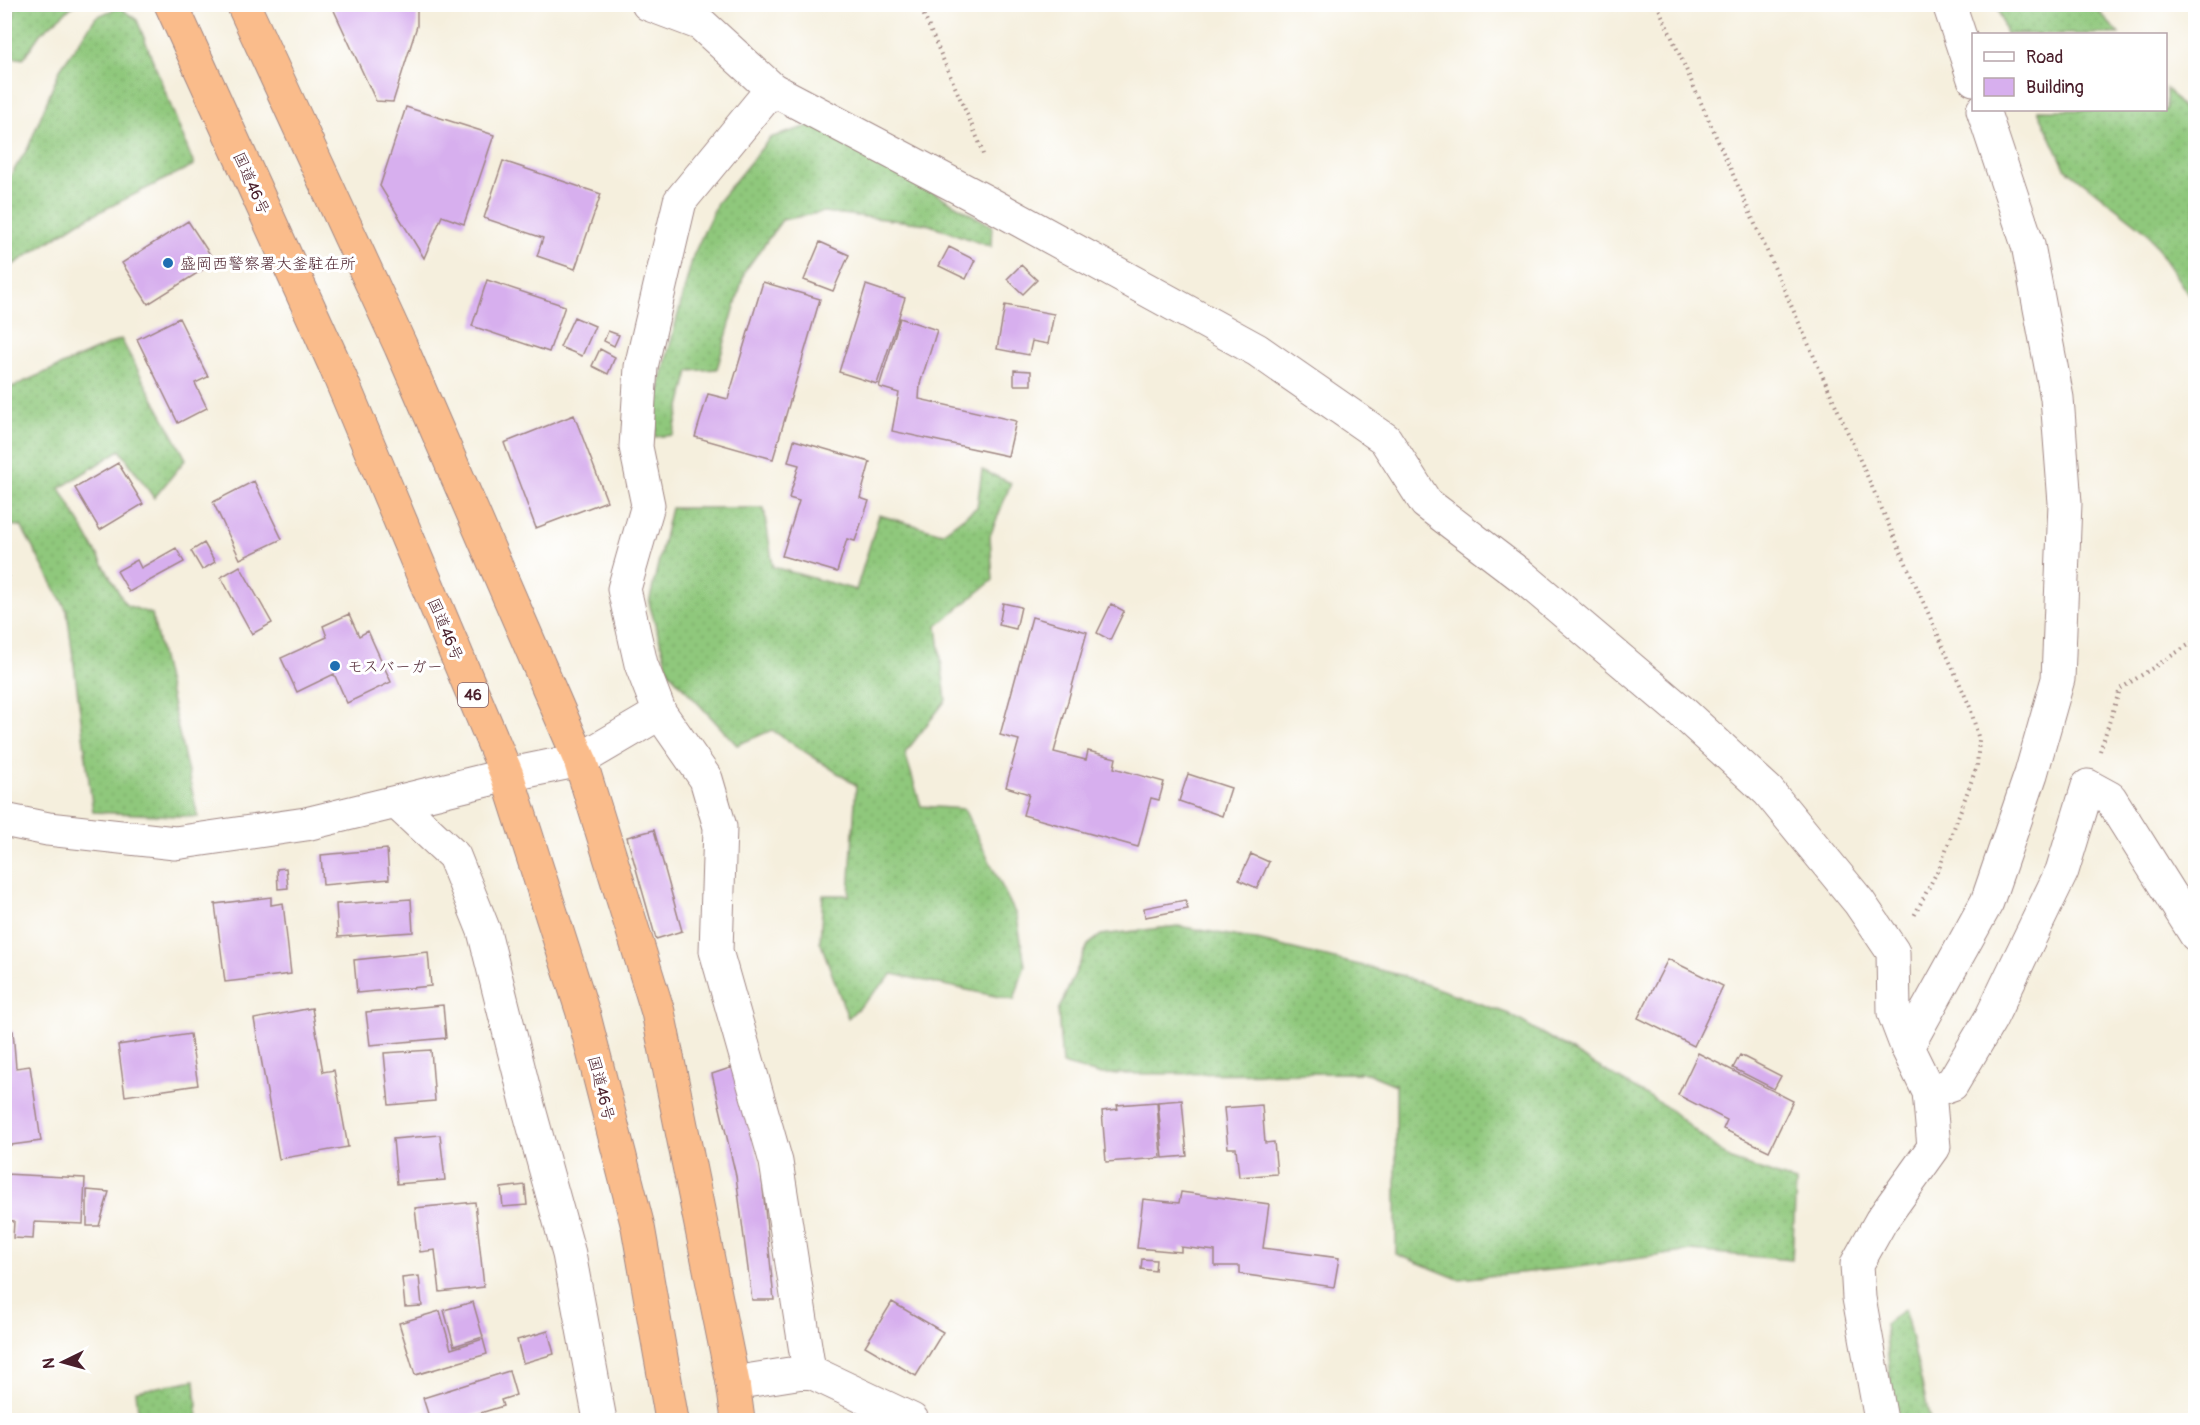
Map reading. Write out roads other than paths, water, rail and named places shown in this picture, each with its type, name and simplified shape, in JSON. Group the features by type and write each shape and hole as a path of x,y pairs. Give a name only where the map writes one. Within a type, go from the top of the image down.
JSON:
{"highway":[{"name":"国道46号","path":"171,4 334,363 507,774 584,1016 632,1205 672,1420"},
{"path":"243,4 402,347 580,760 658,1012 733,1383 738,1420"}],"street":[{"path":"648,4 701,24 772,89 994,206 1257,350 1385,439 1426,503 1523,577 1681,711 1768,791 1859,902 1893,952 1894,1013 1907,1047 1929,1092 1934,1146 1881,1221 1857,1263 1859,1298 1881,1420"},
{"path":"1949,4 1972,73"},
{"path":"772,89 680,201 642,367 636,447 648,505 624,589 641,664 660,713 706,779 720,827 716,951 776,1162 809,1371"},
{"path":"1907,1047 1987,902 2031,774 2058,679 2065,502 2057,398 2028,245 1983,111"},
{"path":"4,820 48,829 175,843 306,824 507,774 580,760 660,713"},
{"path":"1929,1092 1952,1084 1991,1018 2062,871 2088,786 2110,798 2196,935"},
{"path":"396,802 454,856 484,931 527,1102 569,1254 600,1420"},
{"path":"733,1383 809,1371 912,1420"}],"place":[{"name":"盛岡西警察署大釜駐在所","path":"168,263"},
{"name":"モスバーガー","path":"335,666"}]}
